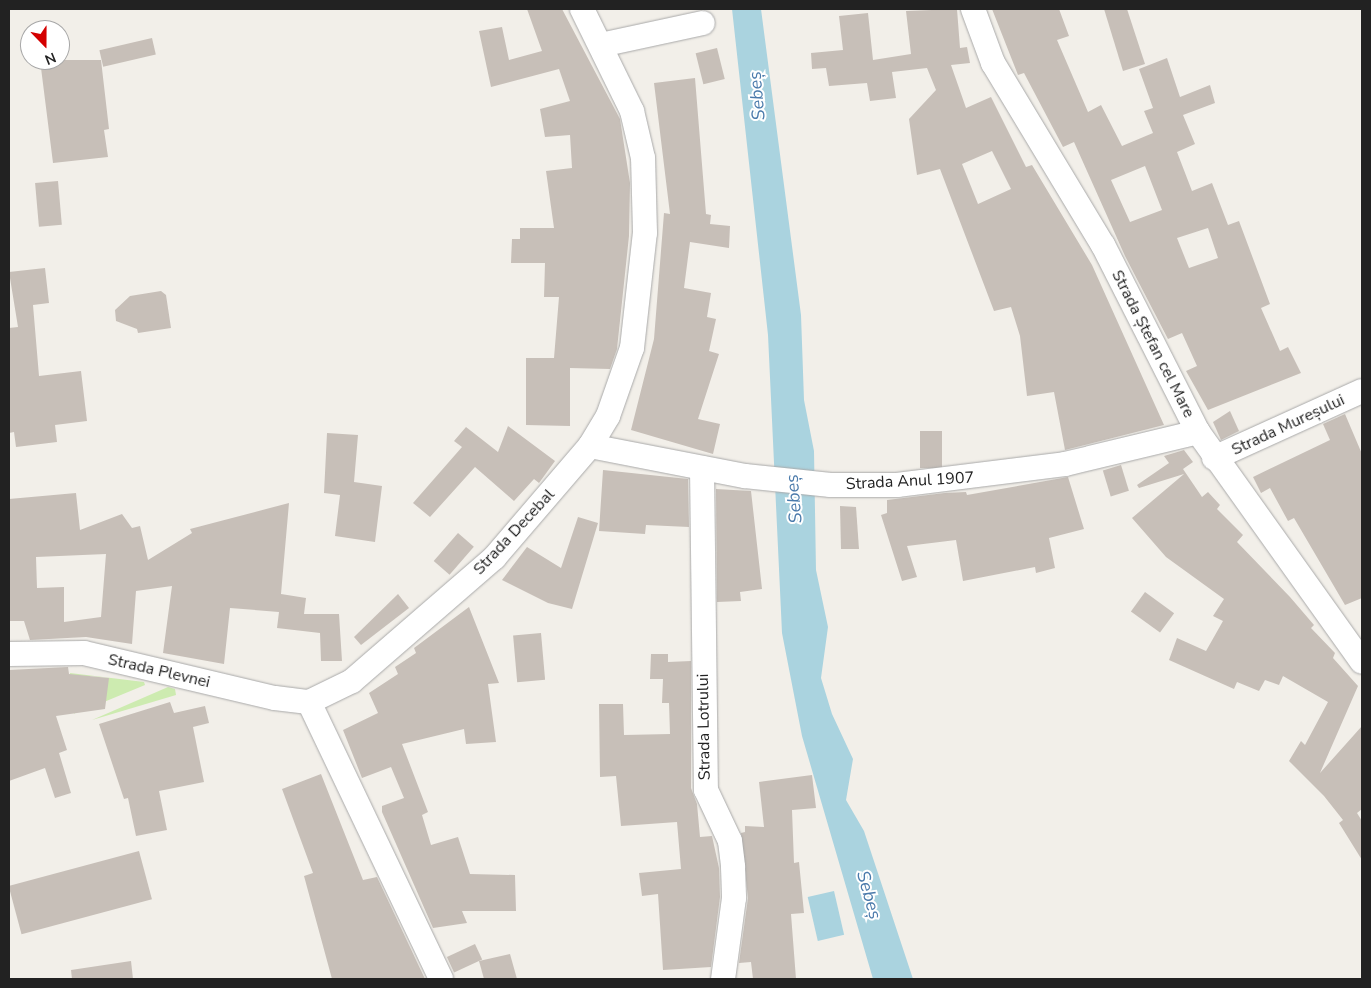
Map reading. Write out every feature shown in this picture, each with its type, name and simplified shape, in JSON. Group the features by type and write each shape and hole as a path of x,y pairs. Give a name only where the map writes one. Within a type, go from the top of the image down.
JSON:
{"street":[{"name":"Strada Decebal","path":"309,702 352,681 441,607 494,558 590,446 608,416 632,348 640,300 646,190 632,111 582,9"},
{"name":"Strada Ștefan cel Mare","path":"973,9 993,63 1103,245 1198,432 1214,458 1362,662"},
{"path":"601,45 703,23"},
{"name":"Strada Mureșului","path":"1214,458 1362,391"},
{"name":"Strada Anul 1907","path":"590,446 745,476 831,485 896,485 1014,472 1198,432"},
{"name":"Strada Lotrului","path":"702,468 706,790 730,841 733,867 734,898 724,979"},
{"name":"Strada Plevnei","path":"9,654 84,653 275,698 309,702"},
{"path":"309,702 441,979"}],"green space":[{"path":"70,673 144,682 145,685 87,709 109,678 90,676 88,697 74,714"},
{"path":"168,687 175,689 176,695 92,720"}],"water":[{"name":"Sebeș","path":"732,9 761,9 801,315 804,400 814,451 816,570 828,627 821,678 832,714 853,759 846,800 864,831 913,979 873,979 802,736 782,633 768,335"},
{"path":"834,891 844,935 818,941 808,897"}],"building":[{"path":"527,9 562,9 620,119 630,183 629,236 617,349 610,369 570,368 570,426 526,425 526,358 554,358 559,297 544,297 545,263 511,263 512,239 520,239 520,228 554,228 546,171 572,168 570,135 545,137 540,109 570,101 559,69 491,87 479,31 502,27 509,60 542,51"},
{"path":"957,9 960,48 967,47 970,63 951,65 966,108 991,97 1026,167 1032,165 1092,265 1164,425 1065,450 1054,392 1027,396 1020,336 1011,307 994,311 940,169 917,175 909,119 936,90 927,68 892,72 896,98 870,101 867,83 829,86 826,68 812,69 811,53 843,50 839,16 868,13 873,60 911,54 906,11","holes":["992,151 1011,189 978,204 962,164"]},
{"path":"992,9 1059,9 1069,36 1057,40 1088,112 1101,105 1122,146 1153,133 1144,111 1153,108 1139,69 1167,58 1180,97 1210,85 1215,103 1183,115 1195,144 1177,152 1192,191 1212,183 1228,225 1239,221 1270,304 1261,308 1280,351 1288,347 1301,373 1208,410 1186,371 1197,366 1182,333 1168,339 1125,256 1074,142 1063,147 1024,73 1018,75","holes":["1145,166 1162,210 1130,222 1111,180","1208,228 1218,258 1189,268 1177,238"]},
{"path":"1104,9 1127,9 1145,64 1123,71"},
{"path":"152,38 156,55 103,67 99,50"},
{"path":"717,48 725,79 703,84 696,53"},
{"path":"70,60 101,60 109,129 104,130 108,157 53,163 41,70 70,70"},
{"path":"695,78 706,214 711,215 710,224 730,226 729,248 690,242 684,288 711,293 707,317 716,319 709,351 719,354 698,419 720,424 713,454 631,430 654,339 664,213 670,214 654,83"},
{"path":"58,181 62,225 39,227 35,183"},
{"path":"45,268 49,303 33,305 39,376 81,371 87,421 55,425 57,442 16,447 14,432 9,433 9,328 18,327 9,272"},
{"path":"161,291 166,295 171,328 138,333 137,329 116,321 115,310 130,296"},
{"path":"1230,411 1239,431 1221,440 1213,422"},
{"path":"1345,414 1362,454 1362,598 1345,605 1294,518 1288,521 1270,488 1261,493 1253,477 1330,440 1323,424"},
{"path":"508,426 555,461 539,483 534,479 514,501 475,467 430,517 413,503 462,447 454,441 466,427 498,452"},
{"path":"920,431 942,431 942,468 920,468"},
{"path":"327,433 358,435 354,482 382,486 375,542 335,536 340,495 324,493"},
{"path":"1184,450 1193,462 1183,469 1202,497 1208,492 1220,505 1217,509 1243,535 1237,542 1314,625 1311,628 1335,653 1333,658 1358,686 1320,773 1362,726 1362,809 1357,813 1362,821 1362,860 1339,823 1343,820 1324,796 1289,761 1301,741 1305,745 1328,702 1283,676 1279,685 1265,680 1259,691 1237,682 1234,689 1169,660 1177,638 1206,651 1223,621 1213,616 1224,599 1166,557 1132,518 1184,474 1139,488 1137,485 1169,463 1164,456"},
{"path":"1121,465 1129,491 1111,496 1103,471"},
{"path":"603,470 688,479 689,527 646,525 645,534 599,531"},
{"path":"1068,477 1084,529 1049,538 1055,568 1036,573 1035,567 963,581 956,540 907,546 917,577 902,581 881,515 887,513 887,500 945,493 966,492 967,495"},
{"path":"716,489 751,491 762,589 740,592 741,601 717,602"},
{"path":"76,493 80,530 122,514 132,528 140,526 148,560 192,533 190,529 289,503 281,594 306,598 304,614 339,614 342,661 321,661 320,633 277,628 279,612 230,608 224,664 163,653 172,586 136,591 132,644 86,637 30,640 24,621 9,621 9,499","holes":["106,554 101,617 64,622 64,587 37,588 36,557"]},
{"path":"840,506 856,507 859,549 841,549"},
{"path":"578,517 598,523 572,609 548,603 502,580 527,547 561,568"},
{"path":"458,533 474,547 450,575 434,561"},
{"path":"1145,592 1174,613 1160,633 1131,611"},
{"path":"398,594 409,608 361,645 354,637"},
{"path":"469,607 499,683 488,684 496,742 466,744 464,729 402,744 428,812 422,815 431,845 458,837 470,874 515,875 516,911 462,911 467,923 433,928 382,812 382,806 404,798 391,767 362,778 343,730 378,713 369,693 398,674 395,667 416,653 414,648"},
{"path":"541,633 545,680 517,682 513,635"},
{"path":"651,654 668,654 668,662 691,661 691,788 697,804 700,837 712,836 719,868 720,897 711,967 663,970 658,894 642,896 639,873 681,869 677,822 621,826 616,776 600,777 599,704 623,704 624,735 670,734 669,703 662,703 663,679 650,679"},
{"path":"68,667 69,674 109,678 105,709 56,716 67,750 59,753 71,793 55,798 45,768 9,781 9,670"},
{"path":"170,702 174,713 205,706 209,723 193,727 204,782 159,791 167,830 136,836 128,798 124,799 99,724"},
{"path":"321,774 363,880 377,877 425,979 332,979 304,876 313,873 282,789"},
{"path":"812,775 816,808 792,810 794,863 799,862 804,913 791,914 796,979 753,979 751,962 739,963 748,898 741,833 745,832 745,826 764,827 759,782"},
{"path":"139,851 152,899 22,934 9,886"},
{"path":"475,944 482,959 454,973 447,957"},
{"path":"510,954 517,979 484,979 479,961"},
{"path":"131,961 133,979 72,979 71,970"}]}
